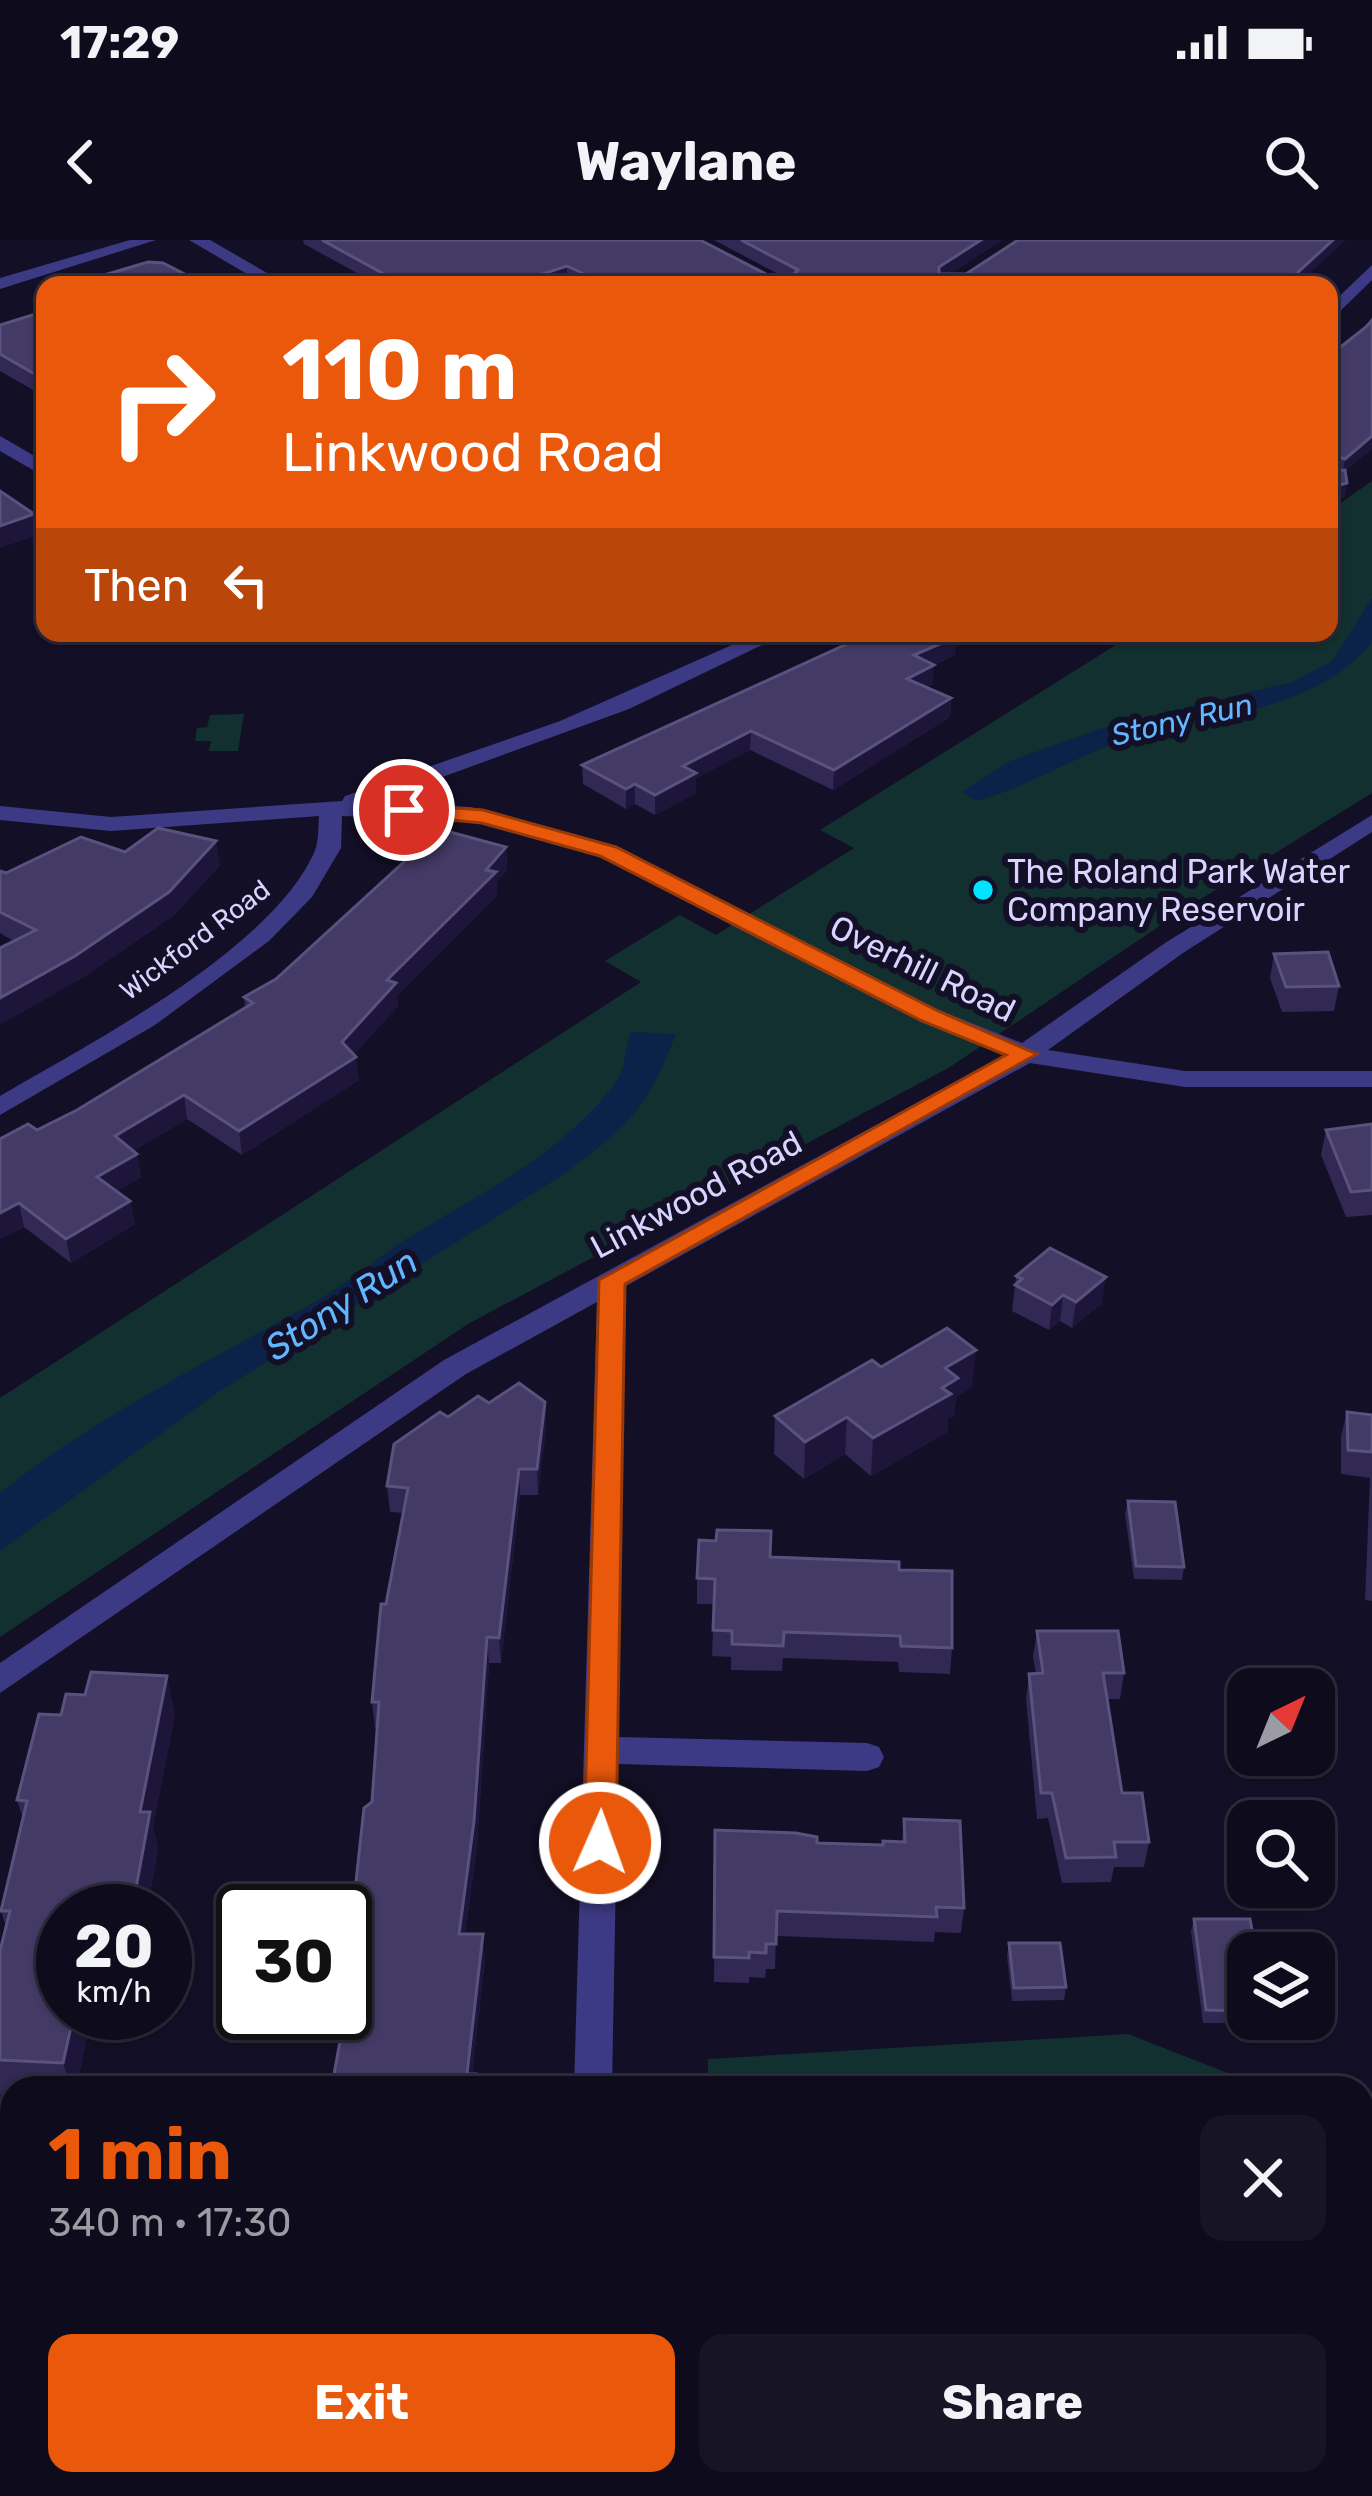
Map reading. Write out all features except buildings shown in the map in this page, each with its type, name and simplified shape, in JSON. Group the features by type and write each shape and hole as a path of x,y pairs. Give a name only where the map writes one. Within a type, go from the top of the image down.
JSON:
{"street":[{"path":"0,284 148,240"},
{"path":"197,240 263,276"},
{"path":"1338,307 1372,270"},
{"path":"0,442 36,465"},
{"path":"331,808 461,764 712,666 759,642"},
{"path":"461,764 458,790 470,814"},
{"name":"Overhill Road","path":"0,813 111,824 331,808 470,814 608,852 930,1016 1025,1054 1185,1079 1372,1079"},
{"name":"Wickford Road","path":"0,1107 188,990 277,921 305,892 326,857 337,826 331,808"},
{"name":"Linkwood Road","path":"0,1680 455,1367 1025,1054 1174,948 1372,822"},
{"path":"593,2076 612,1280"},
{"path":"603,1750 867,1757"}],"green space":[{"path":"1372,481 1372,793 1188,907 950,1067 468,1324 0,1637 0,1398 641,982 605,961 680,915 716,935 854,848 820,830 1121,642 1338,642 1338,505"},
{"path":"244,714 238,751 209,751 211,741 195,741 197,728 207,727 210,715"},
{"path":"1128,2034 1235,2076 708,2076 708,2059"}],"water":[{"path":"1372,598 1372,642 1317,686 1285,700 1111,745 993,796 976,801 962,792 1008,762 1099,729 1292,682 1332,661"},
{"name":"Stony Run","path":"631,1032 676,1034 644,1100 603,1144 561,1176 217,1393 0,1551 0,1493 112,1416 326,1296 398,1244 548,1150 615,1083"}],"place":[{"name":"The Roland Park Water Company Reservoir","path":"983,890"}],"route":[{"path":"404,810 470,814 608,852 930,1016 1025,1054 612,1280 600,1843"}]}
